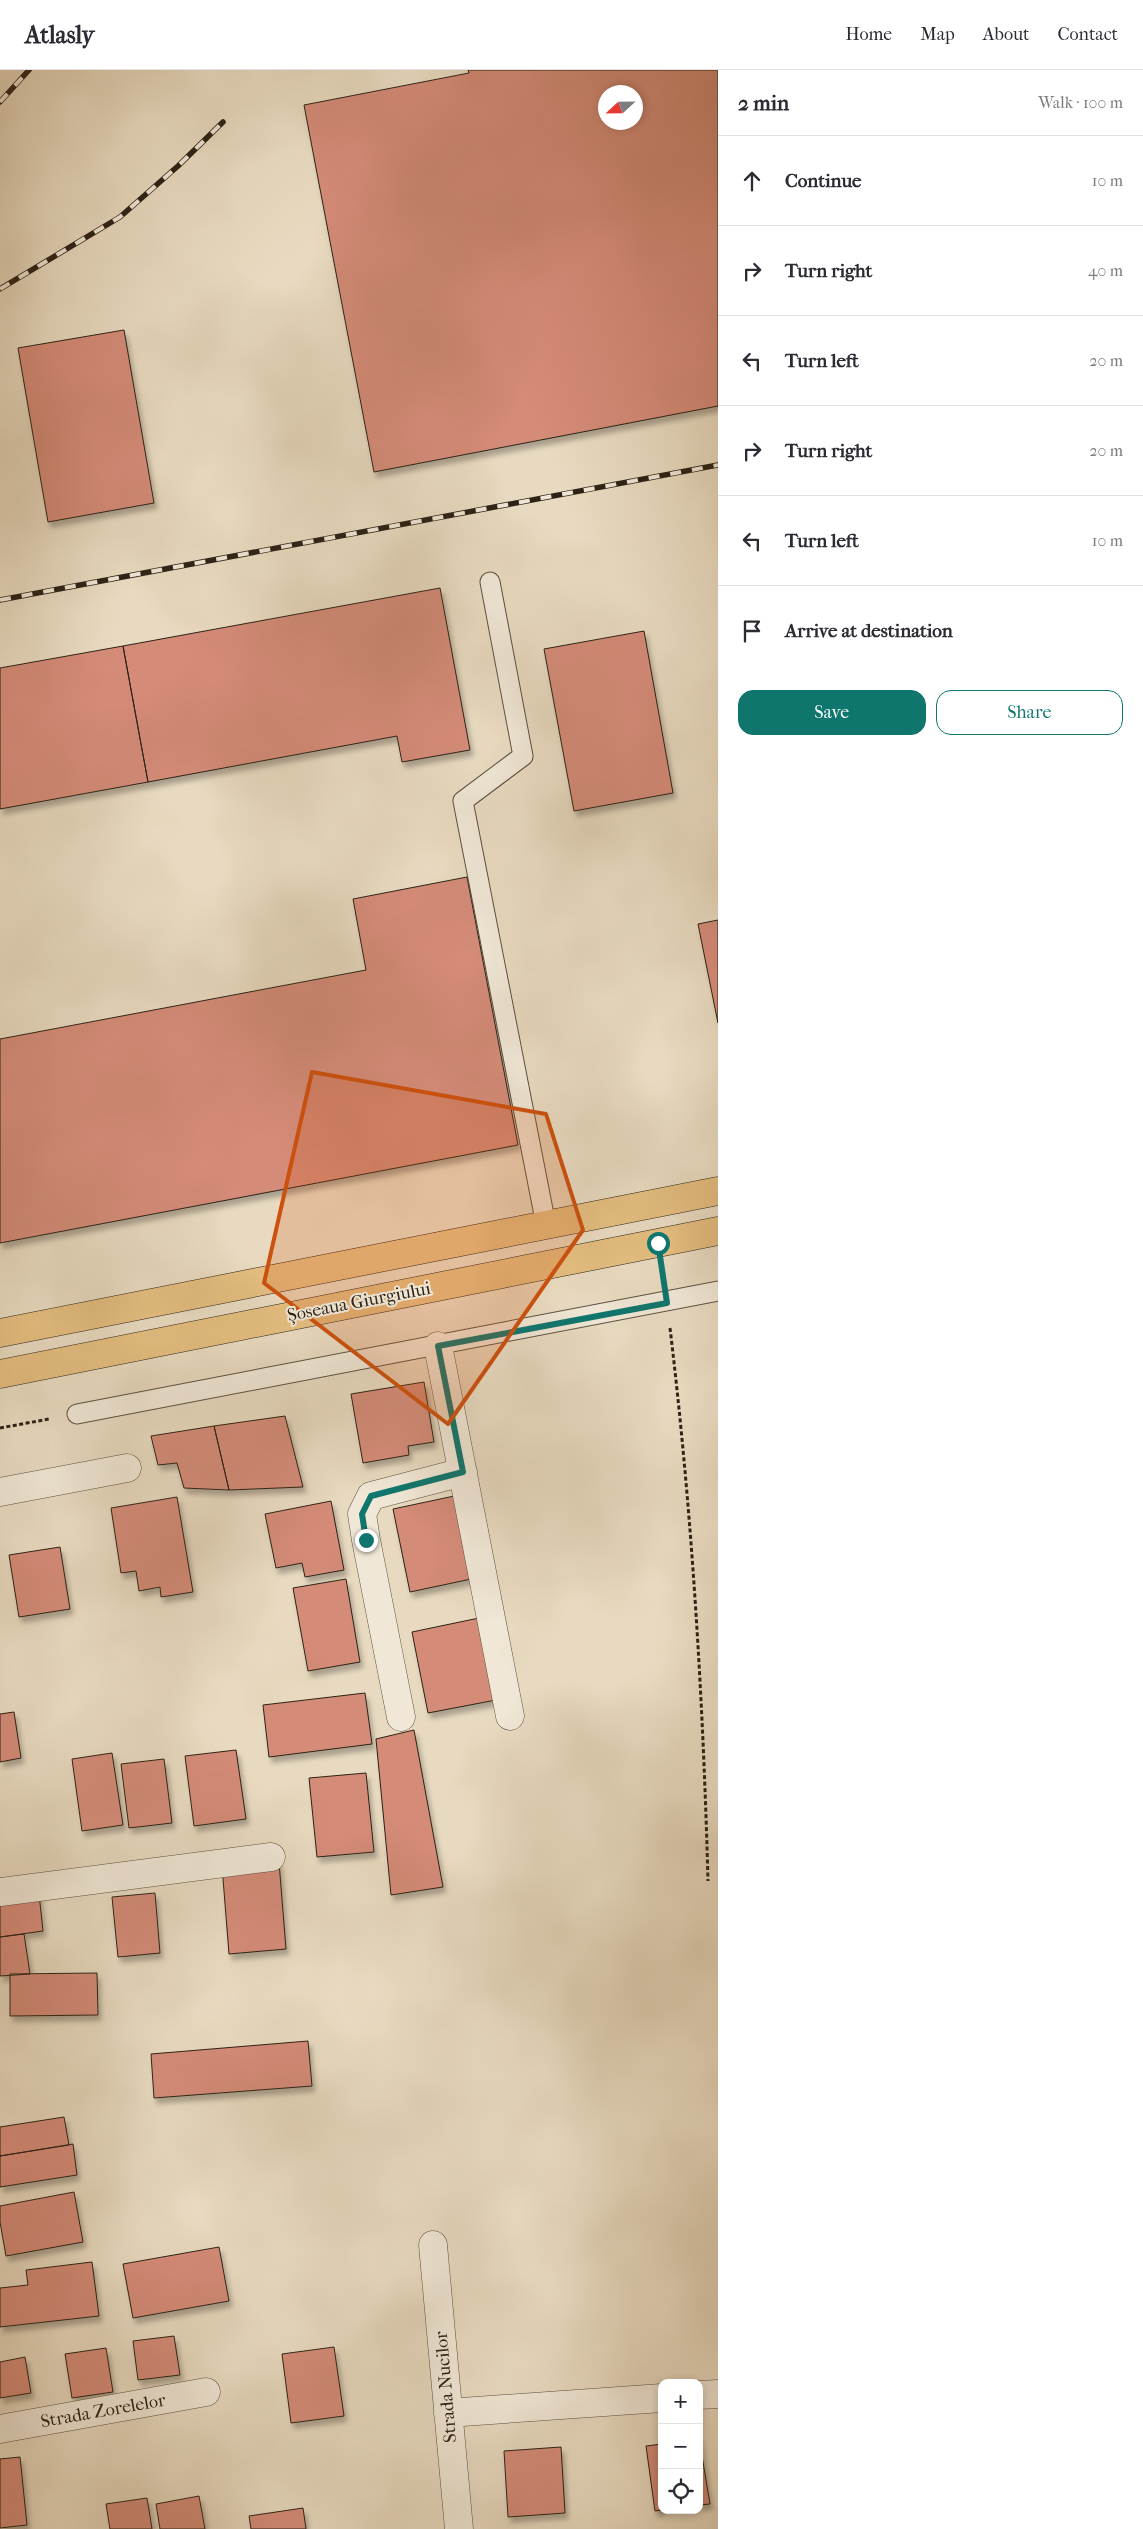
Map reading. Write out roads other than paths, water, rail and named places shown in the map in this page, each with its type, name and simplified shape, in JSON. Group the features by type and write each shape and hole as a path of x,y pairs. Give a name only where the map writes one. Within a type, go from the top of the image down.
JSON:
{"highway":[{"path":"0,1333 718,1191"},
{"name":"Șoseaua Giurgiului","path":"0,1374 718,1231"}],"street":[{"path":"438,1346 510,1716"},
{"path":"0,1492 127,1468"},
{"path":"401,1717 362,1514 371,1496 463,1472"},
{"path":"0,1892 271,1857"},
{"name":"Strada Nucilor","path":"434,2245 459,2529"},
{"name":"Strada Zorelelor","path":"0,2429 206,2392"},
{"path":"703,2396 718,2394"},
{"path":"448,2413 658,2398"}],"lane":[{"path":"490,582 523,756 462,801 546,1225"},
{"path":"77,1414 718,1292"}],"railway":[{"path":"0,102 29,70"},
{"path":"0,289 120,217 178,166 223,122"},
{"path":"0,600 718,465"}]}
